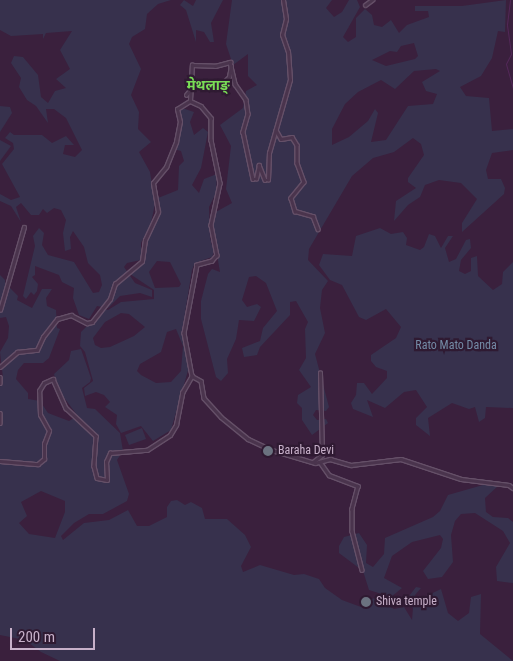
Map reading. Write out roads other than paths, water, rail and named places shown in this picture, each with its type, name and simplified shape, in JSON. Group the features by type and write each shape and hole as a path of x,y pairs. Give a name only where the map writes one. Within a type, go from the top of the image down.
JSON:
{"street":[{"path":"232,65 235,84 246,100 248,114 243,132 254,180 257,165 265,180 268,178 269,153 290,80 288,52 282,35 286,18 283,0"},
{"path":"365,5 372,0"},
{"path":"190,101 192,65 215,66 226,62 232,65"},
{"path":"221,85 229,77 232,65"},
{"path":"186,95 191,89"},
{"path":"0,367 17,352 37,350 43,337 57,319 71,315 87,323 92,322 110,299 115,284 142,261 145,240 158,212 153,183 166,167 176,142 180,122 177,109 190,101"},
{"path":"0,461 38,464 44,459 44,444 50,431 40,415 39,391 44,383 52,379 66,408 96,436 94,457 97,478 107,480 106,462 110,453 147,450 170,435 176,425 182,393 192,376 184,332 188,324 197,265 210,262 217,255 211,225 220,183 211,140 211,118 201,106 190,101"},
{"path":"276,130 281,139 292,137 297,145 297,163 304,182 291,198 294,211 313,216 318,229"},
{"path":"0,310 24,227"},
{"path":"313,462 322,455 320,373"},
{"path":"192,376 201,381 204,398 212,408 238,432 272,450 313,462 330,459 351,466 401,459 456,478 509,485 513,488"},
{"path":"0,377 0,383"},
{"path":"0,413 0,423"},
{"path":"320,462 329,475 358,486 352,509 352,531 362,570"}],"waterway":[{"path":"510,0 507,25 511,54 506,64 513,88"}],"place":[{"name":"Baraha Devi","path":"268,451"},
{"name":"Shiva temple","path":"366,602"}],"district":[{"name":"मेथलाङ्","path":"208,85"}],"park label":[{"name":"Rato Mato Danda","path":"456,346"}]}
